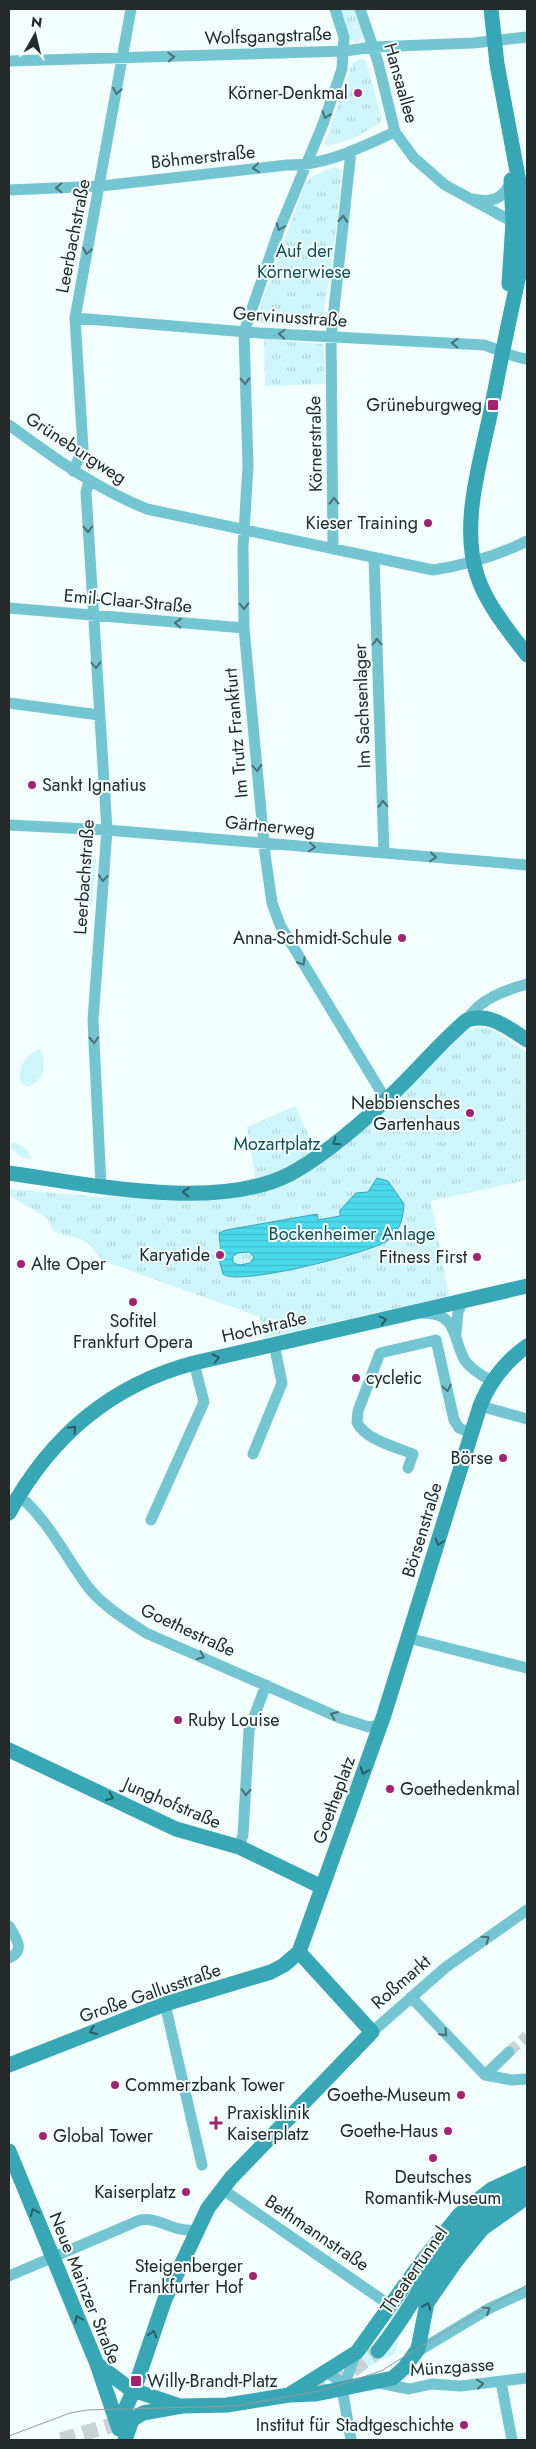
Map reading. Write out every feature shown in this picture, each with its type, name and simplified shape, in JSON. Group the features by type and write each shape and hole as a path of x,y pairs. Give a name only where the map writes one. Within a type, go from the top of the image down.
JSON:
{"main road":[{"path":"491,9 494,40 526,226 471,518 474,561 477,575 489,600 526,652"},
{"path":"512,145 512,222 521,253"},
{"path":"9,1173 132,1190 196,1193 253,1188 290,1174 342,1138 386,1100 467,1020 479,1017 492,1019 527,1040"},
{"name":"Hochstraße","path":"9,1513 19,1494 40,1466 83,1418 115,1395 150,1376 194,1363 527,1286"},
{"name":"Börsenstraße","path":"380,1725 480,1406 497,1372 527,1346"},
{"name":"Goetheplatz","path":"322,1887 380,1725"},
{"name":"Junghofstraße","path":"9,1750 176,1829 239,1847 322,1887"},
{"path":"299,1952 322,1887"},
{"name":"Große Gallusstraße","path":"9,2065 165,2004 271,1972 284,1965 299,1952"},
{"name":"Roßmarkt","path":"299,1952 372,2032"},
{"path":"118,2424 134,2390 165,2299 195,2230 222,2189 372,2032"},
{"name":"Neue Mainzer Straße","path":"9,2152 97,2364 123,2440"},
{"path":"289,2395 357,2352 439,2239 459,2215 492,2189 527,2173"},
{"name":"Theatertunnel","path":"378,2351 393,2333 450,2246 483,2213 527,2180"},
{"name":"Theatertunnel","path":"483,2213 527,2187"},
{"path":"123,2440 135,2416 182,2406 227,2405 289,2395 316,2394 379,2383 393,2378 399,2374 415,2353 420,2343 427,2303 456,2261 482,2229 527,2197"},
{"path":"97,2364 117,2381 134,2390 182,2406"}],"street":[{"name":"Leerbachstraße","path":"73,471 83,449 75,318 131,9"},
{"path":"244,332 304,165 323,124 342,69 345,51 344,37 335,9"},
{"name":"Hansaallee","path":"360,9 373,47 395,132 414,158 445,185 495,215 512,222"},
{"name":"Wolfsgangstraße","path":"9,61 345,51 373,47 473,44 527,37"},
{"name":"Böhmerstraße","path":"9,190 100,186 287,165 304,165 351,151 395,132"},
{"path":"331,337 351,151"},
{"name":"Hansaallee","path":"466,198 490,201 506,193 511,180"},
{"name":"Hansaallee","path":"495,215 521,253"},
{"name":"Gervinusstraße","path":"75,318 244,332 484,345 504,344 519,358 527,359"},
{"name":"Im Trutz Frankfurt","path":"244,332 248,466 244,628 264,843 272,903 280,925 386,1100"},
{"name":"Körnerstraße","path":"331,337 333,550"},
{"name":"Grüneburgweg","path":"9,426 73,471 126,500 147,508 333,550 433,570 503,553 527,541"},
{"name":"Leerbachstraße","path":"89,481 86,492 92,616 107,830 92,1020 101,1186"},
{"name":"Im Sachsenlager","path":"374,558 384,853"},
{"name":"Emil-Claar-Straße","path":"9,608 244,628"},
{"path":"9,703 99,714"},
{"name":"Gärtnerweg","path":"9,825 107,830 527,865"},
{"path":"467,1020 470,1013 489,999 527,984"},
{"path":"456,1333 458,1312 463,1301"},
{"path":"413,1313 440,1316 449,1322 456,1333 465,1361 492,1381"},
{"path":"408,1468 413,1454 363,1432 357,1422 358,1411 380,1353 436,1340 454,1420 459,1428 471,1433"},
{"path":"254,1454 282,1383 274,1344"},
{"path":"151,1520 204,1402 194,1363"},
{"path":"480,1406 527,1419"},
{"name":"Goethestraße","path":"26,1502 42,1517 89,1588 118,1614 146,1632 340,1718 369,1727 380,1725"},
{"path":"408,1638 527,1668"},
{"path":"239,1847 243,1835 249,1730 266,1684"},
{"name":"Roßmarkt","path":"372,2032 446,1967 527,1910"},
{"path":"9,1926 19,1944 19,1950 16,1955 9,1958"},
{"path":"411,1998 485,2075 512,2080 527,2079"},
{"path":"165,2004 202,2165"},
{"path":"485,2075 509,2052"},
{"name":"Bethmannstraße","path":"222,2189 391,2306"},
{"path":"9,2276 140,2220 155,2220 178,2230 195,2230"},
{"path":"415,2353 490,2308 527,2291"},
{"path":"343,2389 357,2352"},
{"path":"326,2372 340,2380 351,2440"},
{"name":"Münzgasse","path":"379,2383 409,2388 432,2384 461,2386 527,2378"},
{"path":"501,2382 512,2440"}],"green space":[{"path":"339,9 354,9 363,35 358,43 349,39"},
{"path":"360,59 366,61 381,116 381,123 352,139 327,146 325,143 353,63"},
{"name":"Auf der Körnerwiese","path":"334,167 342,170 335,239 322,324 317,327 262,323 256,318 305,184 313,176"},
{"path":"264,339 322,344 324,347 325,384 265,386"},
{"path":"95,857 92,906 83,908 78,905 85,886 88,869"},
{"name":"Bockenheimer Anlage","path":"479,1027 492,1029 527,1053 527,1180 431,1201 449,1296 264,1338 260,1317 103,1261 84,1241 52,1230 48,1219 9,1195 9,1189 100,1197 195,1199 247,1194 388,1103 466,1032"},
{"path":"37,1050 41,1050 44,1067 40,1078 32,1085 26,1086 21,1083 21,1068 28,1056"},
{"name":"Mozartplatz","path":"295,1106 315,1149 288,1168 256,1182 247,1127"},
{"path":"13,1142 27,1149 31,1158 22,1157 17,1153 10,1146"},
{"path":"399,2339 395,2354 361,2370 359,2360 365,2357 364,2354 372,2345 384,2356"}],"water":[{"path":"377,1178 388,1181 404,1204 400,1225 395,1234 387,1241 356,1253 304,1267 252,1276 233,1277 223,1274 218,1256 221,1254 219,1233 226,1230 317,1214 318,1220 340,1216 340,1210 356,1193 368,1192","holes":["249,1252 254,1257 250,1263 240,1265 233,1263 233,1256 238,1253"]}],"tunnel":[{"path":"509,2052 527,2036"},
{"path":"311,2389 338,2381 378,2351"},
{"path":"61,2440 129,2420"}],"tram line":[{"path":"9,2436 70,2413 87,2410 236,2406 324,2390 381,2371 451,2328 527,2285"}],"place":[{"name":"Körner-Denkmal","path":"358,93"},
{"name":"Grüneburgweg","path":"493,405"},
{"name":"Kieser Training","path":"428,523"},
{"name":"Sankt Ignatius","path":"32,785"},
{"name":"Anna-Schmidt-Schule","path":"402,938"},
{"name":"Nebbiensches Gartenhaus","path":"470,1113"},
{"name":"Karyatide","path":"220,1255"},
{"name":"Fitness First","path":"477,1257"},
{"name":"Alte Oper","path":"21,1264"},
{"name":"Sofitel Frankfurt Opera","path":"133,1302"},
{"name":"cycletic","path":"356,1378"},
{"name":"Börse","path":"503,1458"},
{"name":"Ruby Louise","path":"178,1720"},
{"name":"Goethedenkmal","path":"390,1789"},
{"name":"Commerzbank Tower","path":"115,2085"},
{"name":"Goethe-Museum","path":"461,2095"},
{"name":"Praxisklinik Kaiserplatz","path":"216,2123"},
{"name":"Goethe-Haus","path":"448,2131"},
{"name":"Global Tower","path":"43,2136"},
{"name":"Deutsches Romantik-Museum","path":"433,2158"},
{"name":"Kaiserplatz","path":"186,2192"},
{"name":"Steigenberger Frankfurter Hof","path":"253,2276"},
{"name":"Willy-Brandt-Platz","path":"136,2381"},
{"name":"Institut für Stadtgeschichte","path":"464,2425"}]}
